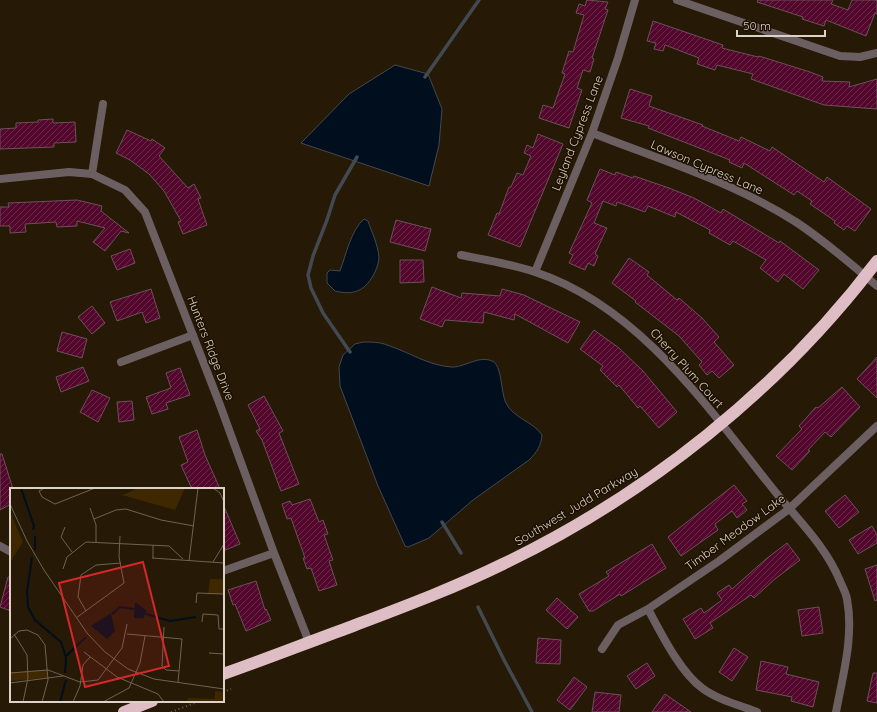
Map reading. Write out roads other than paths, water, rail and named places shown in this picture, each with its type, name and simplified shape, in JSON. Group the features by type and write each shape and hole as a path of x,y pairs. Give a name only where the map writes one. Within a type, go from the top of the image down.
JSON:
{"highway":[{"name":"Southwest Judd Parkway","path":"224,674 454,586 542,544 643,482 686,452 751,397 794,354 877,261"},
{"path":"124,712 149,702"}],"street":[{"name":"Leyland Cypress Lane","path":"535,272 592,133 636,0"},
{"path":"677,0 840,56 860,57 877,53"},
{"path":"92,174 103,104"},
{"name":"Lawson Cypress Lane","path":"592,133 717,181 774,209 822,241 877,286"},
{"name":"Hunters Ridge Drive","path":"0,179 69,172 92,174 125,190 145,212 309,642"},
{"name":"Cherry Plum Court","path":"461,255 535,272 579,291 631,327 654,347 720,423 789,509 812,533 834,567 847,598 850,639 836,712"},
{"path":"121,362 193,336"},
{"name":"Timber Meadow Lake","path":"602,649 618,625 648,609 789,509 877,426"},
{"path":"0,546 10,551"},
{"path":"224,572 274,553"},
{"path":"648,609 664,639 683,668 702,688 722,699 757,712"}],"water":[{"path":"395,65 428,74 442,109 439,145 429,186 301,143 349,94"},
{"path":"364,219 368,221 378,252 379,261 375,272 368,283 359,290 348,293 335,291 327,283 327,273 330,270 340,271 352,236 359,224"},
{"path":"363,342 384,344 442,366 456,367 482,360 492,361 495,363 500,373 504,399 509,408 542,435 538,449 529,460 473,500 429,538 408,547 405,546 378,486 340,386 339,367 343,355 355,344"}],"waterway":[{"path":"425,77 479,0"},
{"path":"350,352 323,313 311,288 308,275 313,256 335,195 357,157"},
{"path":"442,522 461,553"},
{"path":"478,607 532,712"}]}
